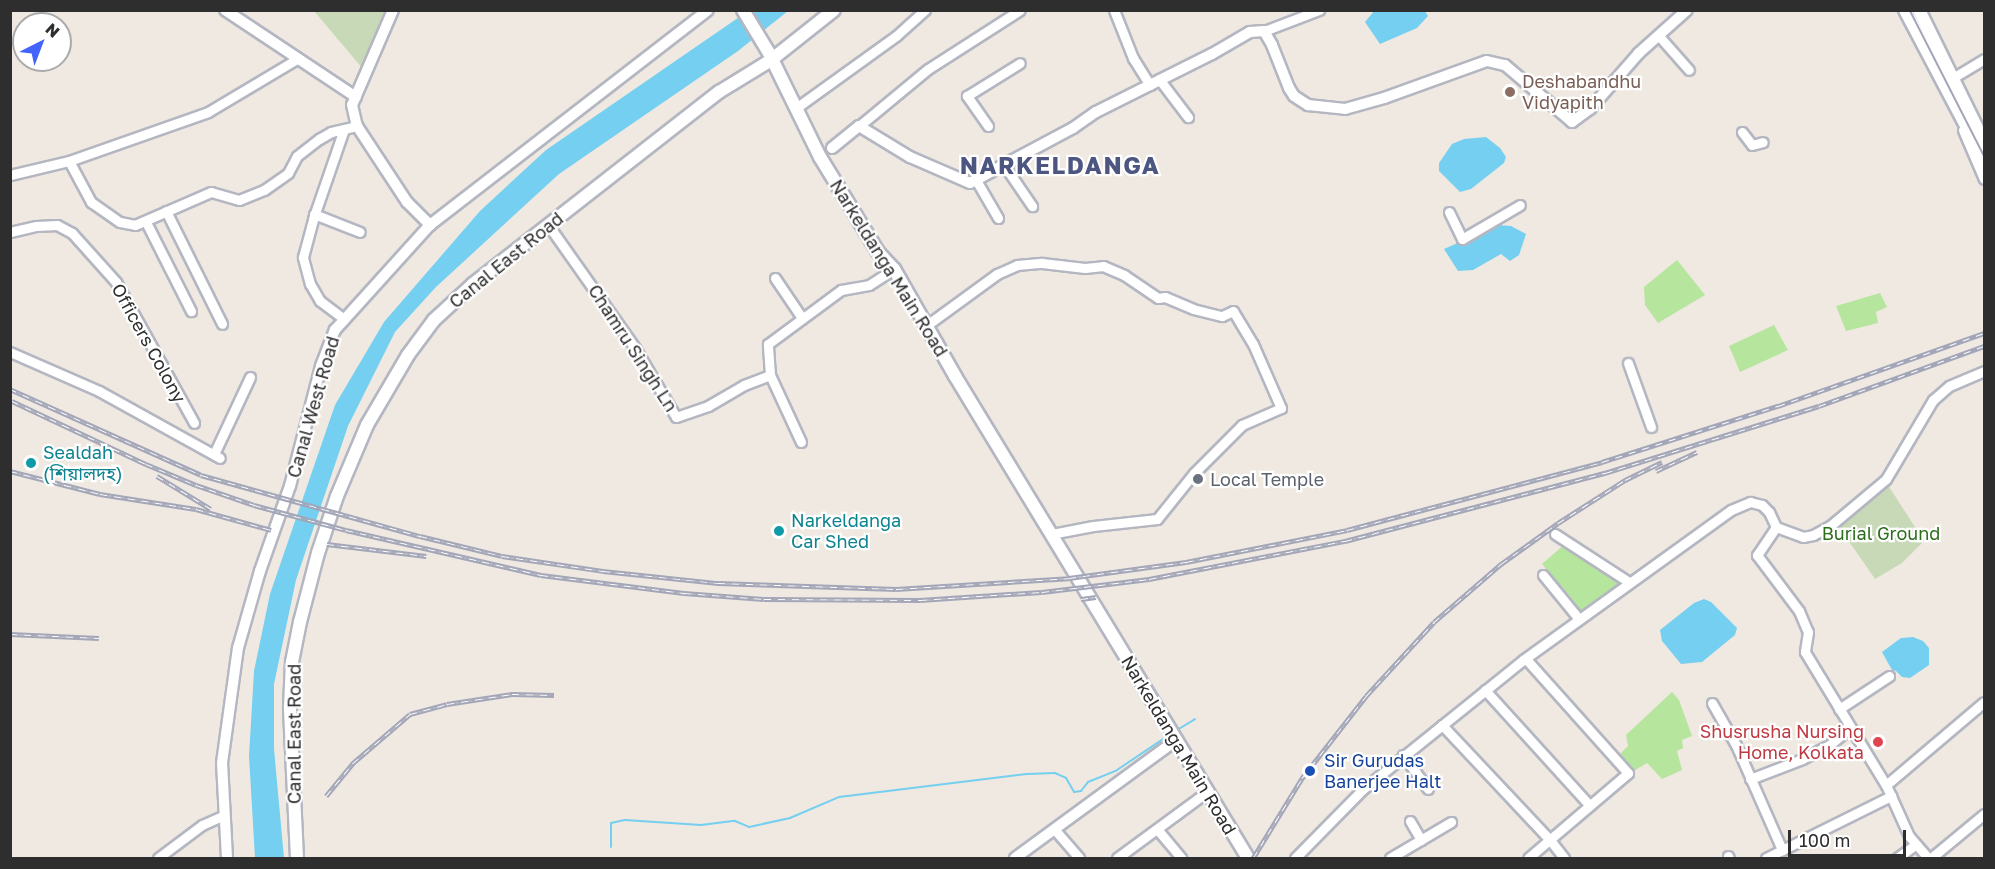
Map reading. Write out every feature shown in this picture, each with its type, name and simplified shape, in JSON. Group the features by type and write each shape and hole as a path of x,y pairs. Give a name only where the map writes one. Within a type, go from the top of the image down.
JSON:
{"main road":[{"name":"Narkeldanga Main Road","path":"742,10 770,57 820,157 878,252 894,269 1051,534 1248,858"},
{"name":"Canal East Road","path":"297,858 290,707 292,662 318,553 337,496 367,425 408,355 434,320 473,284 719,92 834,10"},
{"path":"1905,10 1984,160"},
{"path":"1919,10 1984,142"}],"street":[{"path":"225,10 356,97"},
{"path":"393,10 352,105 357,126 407,202 430,225"},
{"name":"Canal West Road","path":"226,858 222,763 238,648 260,571 290,486 321,366 335,330 430,225 708,10"},
{"path":"796,108 896,36 925,10"},
{"path":"832,148 928,69 1020,10"},
{"path":"1114,10 1133,58 1188,117"},
{"path":"859,126 910,157 970,183 1073,128 1096,112 1212,54 1250,32 1264,31 1319,10"},
{"path":"1264,31 1289,88 1294,96 1308,105 1345,109 1384,98 1486,61 1505,65 1572,122 1590,109 1638,53 1687,10"},
{"path":"1659,36 1689,70"},
{"path":"10,175 69,161 208,112 297,59"},
{"path":"1951,79 1984,59"},
{"path":"988,126 967,96 1020,63"},
{"path":"1957,109 1955,114 1984,179"},
{"path":"69,161 84,193 98,207 120,222 135,225 211,192 239,200 264,190 290,171 299,153 331,132 357,126"},
{"path":"344,129 314,214 303,257 308,275 320,301 344,319"},
{"path":"1742,132 1752,145 1763,142"},
{"path":"1004,165 1032,206"},
{"path":"976,180 998,218"},
{"path":"1449,212 1462,239 1520,205"},
{"path":"166,211 222,324"},
{"path":"314,214 360,232"},
{"path":"146,222 191,310"},
{"name":"Officers Colony","path":"13,231 57,225 72,233 116,282 194,423"},
{"name":"Chamru Singh Ln","path":"549,226 635,348 676,417 708,406 744,385 770,375"},
{"path":"10,241 13,231"},
{"path":"927,325 997,274 1017,265 1042,263 1085,268 1103,266 1124,275 1158,298 1164,297 1193,309 1222,316 1233,311 1253,344 1281,408 1242,425 1194,473 1157,519 1094,526 1051,534"},
{"path":"801,442 770,375 768,344 841,290 869,285 894,269"},
{"path":"775,278 802,318"},
{"path":"10,352 99,391 217,456 250,377"},
{"path":"1628,363 1651,427"},
{"path":"1295,858 1363,789 1403,755 1629,582 1731,510 1750,502 1762,506 1769,512 1776,527 1803,537 1813,535 1830,526 1886,479 1934,400 1949,386 1984,372"},
{"path":"1776,527 1756,555 1799,610 1808,632 1805,652 1886,785 1915,845 1929,858 1984,814"},
{"path":"1555,534 1605,564 1629,582"},
{"path":"1543,575 1579,620"},
{"path":"1526,659 1628,773 1528,858"},
{"path":"1839,709 1889,675"},
{"path":"1485,690 1590,806"},
{"path":"1886,785 1984,702"},
{"path":"1713,703 1736,745 1782,850"},
{"path":"1442,725 1550,840 1564,858"},
{"path":"1750,779 1802,759 1828,746 1843,734 1848,725"},
{"path":"1022,856 1176,740"},
{"path":"1403,755 1428,789"},
{"path":"1117,858 1207,792"},
{"path":"1766,858 1890,796"},
{"path":"158,858 202,825 224,814"},
{"path":"1410,821 1421,840"},
{"path":"1390,858 1451,822"},
{"path":"1157,829 1181,858"},
{"path":"1056,830 1079,858"},
{"path":"1897,858 1915,845"}],"green space":[{"path":"314,11 387,11 363,69"},
{"path":"1677,260 1705,295 1658,323 1645,305 1644,287"},
{"path":"1880,293 1887,307 1876,312 1878,323 1846,331 1836,306"},
{"path":"1774,325 1788,350 1740,372 1729,346"},
{"name":"Burial Ground","path":"1886,482 1924,541 1902,563 1875,579 1837,524"},
{"path":"1565,544 1623,580 1581,612 1542,564"},
{"path":"1672,692 1679,700 1692,736 1682,740 1683,748 1677,751 1682,770 1662,779 1647,763 1632,772 1617,757 1628,746 1626,735"}],"water":[{"path":"1375,10 1425,11 1428,16 1417,28 1380,44 1365,22"},
{"path":"748,11 788,11 738,51 559,174 436,287 395,332 348,426 296,580 274,684 274,749 284,858 255,858 249,756 254,671 270,594 335,405 384,322 480,211 546,150"},
{"path":"1486,137 1500,148 1506,157 1504,163 1471,189 1460,192 1439,171 1439,163 1452,144 1464,139"},
{"path":"1498,225 1511,226 1526,234 1519,255 1510,261 1501,254 1473,270 1458,271 1444,249"},
{"path":"1704,599 1711,602 1737,628 1735,635 1702,662 1681,664 1662,641 1660,630 1694,603"},
{"path":"1913,637 1923,641 1929,648 1929,665 1910,678 1902,677 1892,670 1882,652 1901,638"}],"waterway":[{"path":"1177,730 1195,719"},
{"path":"611,847 611,823 625,820 701,825 735,821 749,827 790,818 839,797 1027,774 1055,773 1066,778 1074,792 1081,791 1088,782 1117,770 1169,735"}],"tram line":[{"path":"1910,10 1984,155"}],"railway":[{"path":"10,389 201,475 420,536 502,556 603,571 718,583 896,589 1069,578 1186,562 1347,530 1602,462 1778,406 1984,333"},
{"path":"12,401 146,464 196,485 254,505 346,530 541,575 684,593 764,599 920,600 1042,592 1149,579 1345,541 1605,473 1819,406 1984,346"},
{"path":"1656,471 1697,452"},
{"path":"1253,858 1302,778 1366,696 1434,622 1501,564 1558,523 1625,480 1662,462"},
{"path":"10,471 100,494 196,509 271,530"},
{"path":"157,476 211,509"},
{"path":"327,544 426,556"},
{"path":"1081,599 1096,597"},
{"path":"10,634 99,638"},
{"path":"326,796 353,763 410,714 447,704 512,694 554,695"}],"place":[{"name":"Deshabandhu Vidyapith","path":"1510,92"},
{"name":"Sealdah (শিয়ালদহ)","path":"31,463"},
{"name":"Local Temple","path":"1198,479"},
{"name":"Narkeldanga Car Shed","path":"779,531"},
{"name":"Shusrusha Nursing Home, Kolkata","path":"1878,742"},
{"name":"Sir Gurudas Banerjee Halt","path":"1310,771"}],"district":[{"name":"NARKELDANGA","path":"1060,165"}]}
